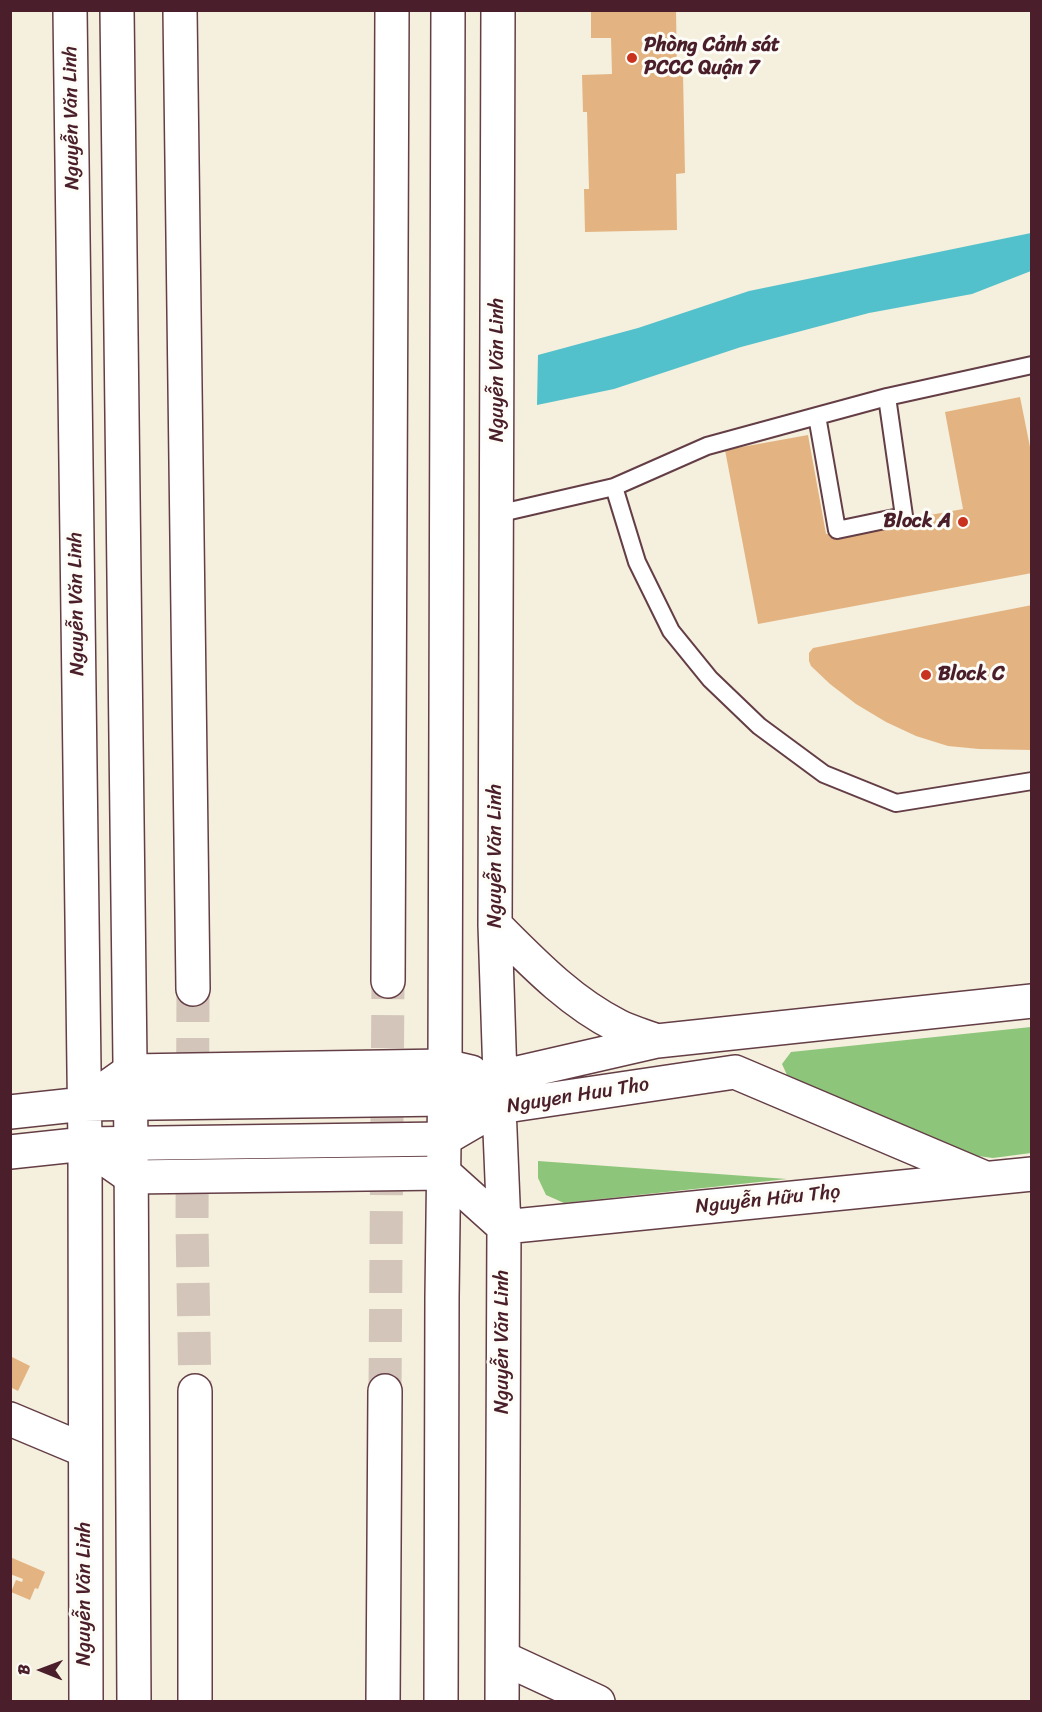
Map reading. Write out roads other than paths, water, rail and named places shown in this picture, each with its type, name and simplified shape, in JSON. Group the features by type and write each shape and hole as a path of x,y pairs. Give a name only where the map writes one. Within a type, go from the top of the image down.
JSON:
{"main road":[{"name":"Nguyễn Văn Linh","path":"70,10 85,1144 86,1701"},
{"path":"117,10 131,1143 134,1701"},
{"path":"180,10 193,989"},
{"path":"388,981 392,10"},
{"path":"441,1701 448,10"},
{"name":"Nguyễn Văn Linh","path":"498,10 495,925 504,1227 502,1701"},
{"path":"495,925 556,984 586,1007 617,1025 657,1041"},
{"name":"Nguyen Huu Tho","path":"10,1152 85,1144 444,1139 499,1092 657,1041 1032,1001"},
{"name":"Nguyen Huu Tho","path":"84,1104 130,1071 445,1066 499,1092"},
{"name":"Nguyen Huu Tho","path":"10,1112 84,1104 445,1099 499,1092 735,1072 985,1178"},
{"path":"85,1144 131,1177 444,1173 504,1227"},
{"name":"Nguyễn Hữu Thọ","path":"504,1227 1032,1174"},
{"path":"195,1391 195,1701"},
{"path":"383,1701 385,1391"},
{"path":"10,1419 84,1450"},
{"path":"503,1658 598,1701"}],"lane":[{"path":"497,514 614,487 707,446 887,397 1032,365"},
{"path":"817,416 837,530 904,516 887,397"},
{"path":"614,487 637,562 671,631 710,679 759,726 824,774 896,803 1032,781"}],"water":[{"path":"1031,233 1031,271 972,294 869,313 741,347 614,389 537,405 538,355 638,328 749,291"}],"tunnel":[{"path":"385,1391 388,981"},
{"path":"193,989 192,1226 195,1391"}],"place":[{"name":"Phòng Cảnh sát PCCC Quận 7","path":"632,58"},
{"name":"Block A","path":"963,522"},
{"name":"Block C","path":"926,675"}]}
